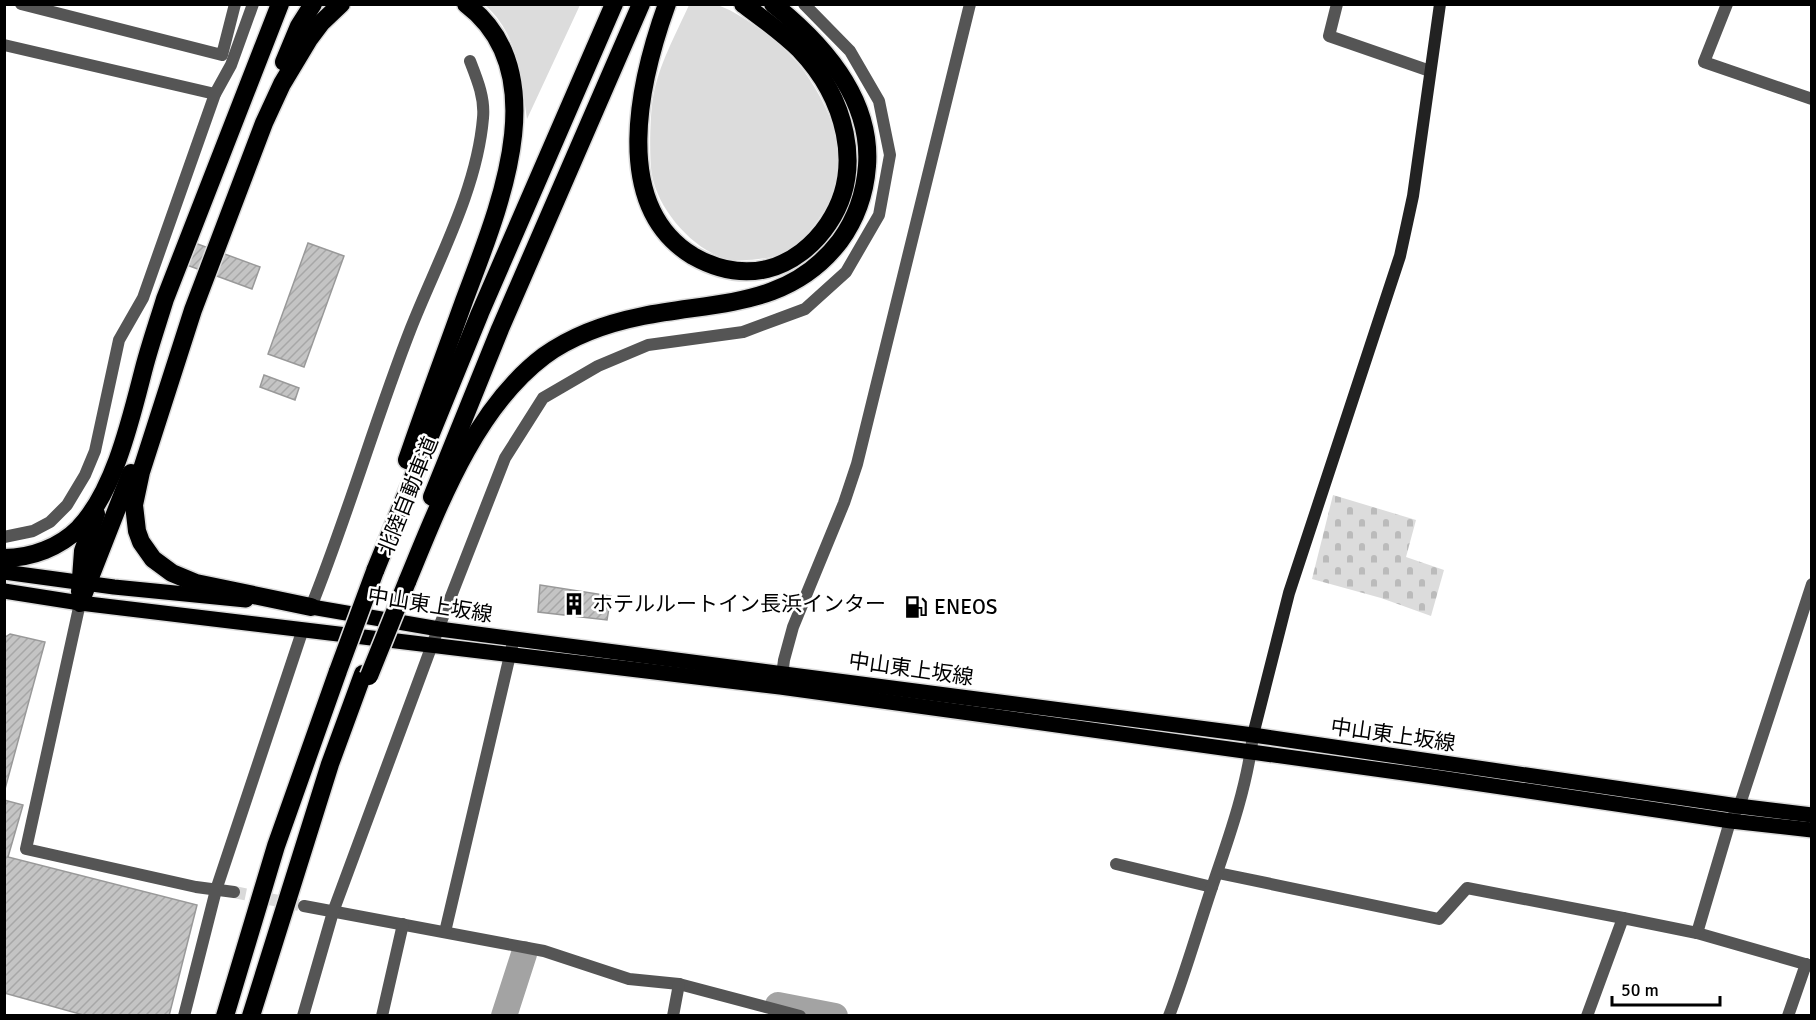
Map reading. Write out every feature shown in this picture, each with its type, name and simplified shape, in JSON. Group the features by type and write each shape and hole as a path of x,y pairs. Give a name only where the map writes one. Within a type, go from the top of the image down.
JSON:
{"highway":[{"path":"84,583 83,550 128,427 165,299 280,4"},
{"path":"255,70 291,4"},
{"path":"80,603 84,583 193,310 264,123 290,46 313,4"},
{"path":"264,123 286,76 309,39 321,23 342,4"},
{"path":"373,571 415,437 493,224 512,150 514,105 509,69 494,35 466,4"},
{"name":"北陸自動車道","path":"225,1016 276,846 373,571 476,324 614,4"},
{"name":"北陸自動車道","path":"403,581 500,329 641,4"},
{"path":"666,7 654,43 641,96 638,146 644,188 660,223 688,252 721,269 754,271 783,264 798,255 822,234 832,218 845,186 848,147 845,128 838,108 828,87 815,69 785,36 743,4"},
{"path":"250,1016 300,859 366,675 403,581 479,430 511,387 545,355 572,339 614,323 644,315 718,305 774,292 796,281 815,267 831,253 844,236 854,216 866,178 867,160 863,123 849,89 826,54 810,36 773,4"},
{"path":"193,310 136,490 135,519 141,542 162,566 196,583 311,607"},
{"path":"4,558 39,552 62,542 88,516 110,476"}],"main road":[{"name":"中山東上坂線","path":"4,572 84,583 311,607 438,629 514,638 1251,752 1731,821 1812,830"},
{"name":"中山東上坂線","path":"4,591 80,603 510,654 782,680 1253,735 1812,815"}],"street":[{"path":"21,4 222,55 231,65"},
{"path":"222,55 235,4"},
{"path":"4,537 33,531 50,522 67,505 85,475 95,451 119,340 143,298 215,94 231,65 253,4"},
{"path":"303,1016 333,912 438,629 506,459 543,398 598,366 648,345 743,332 805,309 846,272 879,215 890,155 879,101 850,51 804,4"},
{"path":"782,680 793,627 857,464 970,4"},
{"path":"1337,4 1329,36 1430,71"},
{"path":"1169,1016 1190,961 1218,873 1251,752 1253,735 1289,593 1400,256 1413,196 1440,4"},
{"path":"1727,4 1704,62 1812,99"},
{"path":"4,45 215,94"},
{"path":"311,607 411,328 469,182 478,149 483,117 481,90 470,61"},
{"path":"1697,933 1731,821 1812,584"},
{"path":"80,603 26,849 234,892"},
{"path":"183,1016 216,890 303,629"},
{"path":"445,932 514,638"},
{"path":"1116,864 1212,887"},
{"path":"1218,873 1439,919 1467,888 1697,933 1809,965 1788,1016"},
{"path":"304,906 544,951 629,979 679,984 800,1016"},
{"path":"1587,1016 1623,918"},
{"path":"382,1016 403,924"},
{"path":"673,1016 679,984"}],"green space":[{"path":"485,5 580,5 527,119 520,72 511,43 505,29"},
{"path":"689,5 720,6 756,26 781,46 801,67 817,91 831,121 839,152 836,185 829,203 811,230 798,244 782,254 761,259 736,260 711,253 688,236 678,225 655,188 650,159 655,86 663,62"},
{"path":"1333,495 1416,520 1406,557 1444,570 1431,616 1381,598 1312,579"}],"building":[{"path":"184,239 260,267 252,289 176,261"},
{"path":"308,243 344,256 304,367 268,354"},
{"path":"264,375 299,388 295,400 260,387"},
{"name":"ホテルルートイン長浜インター","path":"540,585 611,596 607,620 538,612"},
{"path":"10,634 45,642 5,789 4,638"},
{"path":"4,800 23,805 8,857 197,905 169,1016 87,1016 4,993"}],"waterway":[{"path":"504,1016 524,954"},
{"path":"778,1005 835,1016"}],"tunnel":[{"path":"234,892 304,906"}],"place":[{"name":"ホテルルートイン長浜インター","path":"574,604"},
{"name":"ENEOS","path":"916,607"}]}
